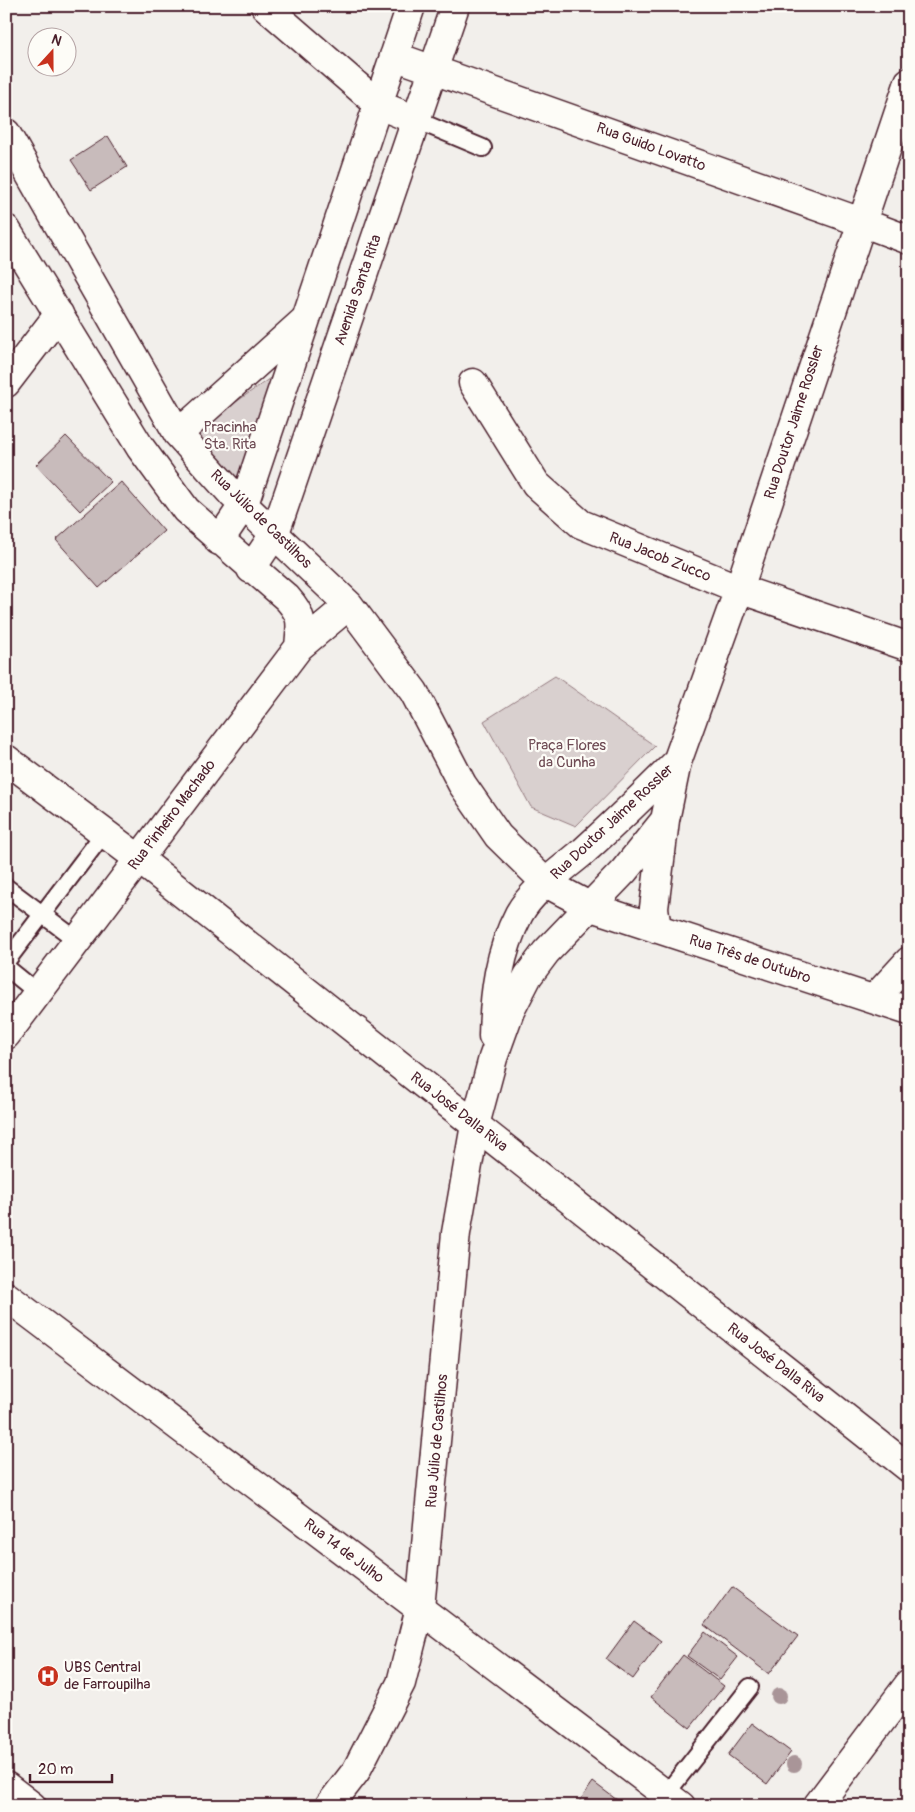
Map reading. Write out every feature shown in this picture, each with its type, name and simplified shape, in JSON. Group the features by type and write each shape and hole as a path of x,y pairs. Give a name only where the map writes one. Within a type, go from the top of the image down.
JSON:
{"street":[{"path":"265,6 379,105 416,120"},
{"path":"219,541 244,504 379,105 410,6"},
{"name":"Avenida Santa Rita","path":"251,569 275,533 454,6"},
{"name":"Rua Guido Lovatto","path":"394,56 909,240"},
{"name":"Rua Doutor Jaime Rossler","path":"591,908 665,820 677,762 739,589 909,82"},
{"name":"Rua Júlio de Castilhos","path":"6,133 178,434 232,494 349,605 414,692 462,784 498,836 546,883 591,908 546,952 528,976 510,1011 493,1058 475,1125 456,1233 420,1608 401,1683 356,1771 329,1806"},
{"path":"6,229 140,447 186,510 251,569 287,598 298,611 300,625 299,647"},
{"path":"325,265 362,278"},
{"path":"6,383 59,314"},
{"path":"178,434 307,318"},
{"name":"Rua Jacob Zucco","path":"473,383 536,484 581,524 739,589 909,647"},
{"name":"Rua Pinheiro Machado","path":"6,1035 299,647 349,605"},
{"name":"Rua José Dalla Riva","path":"6,760 139,859 909,1468"},
{"name":"Rua Doutor Jaime Rossler","path":"546,883 639,800 677,762"},
{"path":"657,929 654,908 665,820"},
{"name":"Rua Júlio de Castilhos","path":"493,1058 496,995 499,971 506,946 520,913 546,883"},
{"name":"Rua Três de Outubro","path":"591,908 909,1011"},
{"path":"874,999 909,961"},
{"name":"Rua 14 de Julho","path":"6,1296 673,1800"},
{"path":"817,1806 909,1684"},
{"path":"6,1786 32,1806"}],"lane":[{"path":"416,120 483,148"},
{"path":"6,962 42,912 104,833"},
{"path":"6,887 78,940"},
{"path":"6,967 38,993"},
{"path":"673,1800 750,1687"}],"green space":[{"name":"Pracinha Sta. Rita","path":"276,374 240,482 193,432"},
{"name":"Praça Flores da Cunha","path":"555,676 655,746 576,826 531,807 484,721"}],"building":[{"path":"108,136 127,167 91,190 71,160"},
{"path":"66,436 111,482 80,511 36,465"},
{"path":"121,482 164,531 99,588 56,540"},
{"path":"732,1587 798,1636 769,1674 704,1625"},
{"path":"634,1621 661,1641 633,1679 606,1659"},
{"path":"705,1632 738,1657 720,1680 687,1656"},
{"path":"683,1655 724,1686 690,1728 651,1697"},
{"path":"752,1723 791,1752 767,1784 728,1755"},
{"path":"593,1782 625,1806 576,1806"}],"place":[{"name":"UBS Central de Farroupilha","path":"48,1676"}]}
